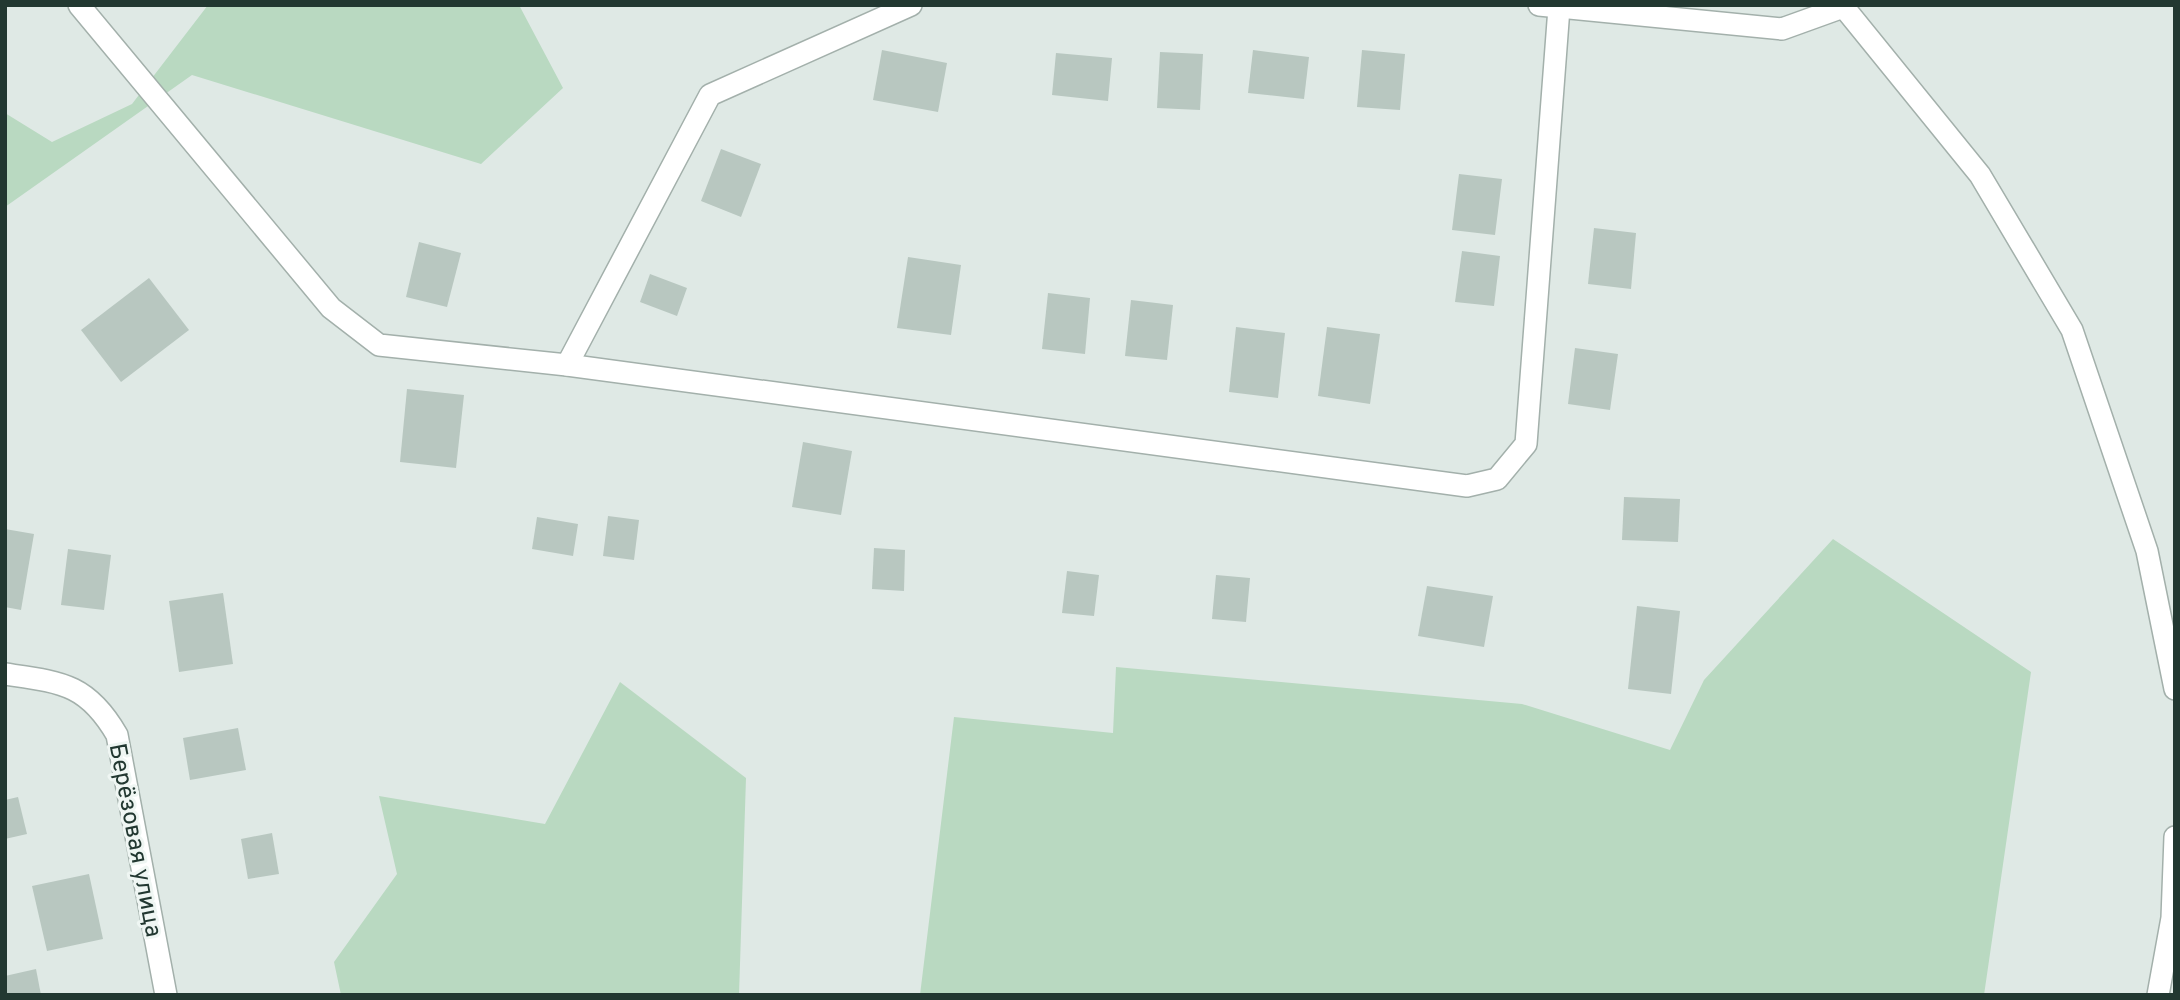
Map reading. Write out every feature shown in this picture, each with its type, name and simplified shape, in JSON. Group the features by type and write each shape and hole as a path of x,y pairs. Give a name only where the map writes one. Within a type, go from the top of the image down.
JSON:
{"street":[{"path":"79,5 331,308 379,345 567,365 1467,486 1497,479 1526,444 1549,7 1782,29 1843,6 1980,175 2072,330 2147,551 2175,689"},
{"path":"567,365 709,95 911,5"},
{"name":"Берёзовая улица","path":"5,674 56,681 78,691 93,701 106,715 117,735 166,995"},
{"path":"2158,995 2172,918 2175,837"}],"green space":[{"path":"208,5 519,5 563,88 481,164 192,75 5,207 5,113 52,142 132,104"},
{"path":"1833,539 2031,672 1984,995 920,995 954,717 1113,733 1116,667 1522,704 1670,750 1704,680"},
{"path":"620,682 746,778 739,995 341,995 334,962 397,874 379,796 545,824"}],"building":[{"path":"882,50 947,63 938,112 873,100"},
{"path":"1253,50 1309,57 1304,99 1248,93"},
{"path":"1362,50 1405,54 1400,110 1357,107"},
{"path":"1160,52 1203,54 1200,110 1157,108"},
{"path":"1056,53 1112,58 1108,101 1052,95"},
{"path":"721,149 761,164 741,217 701,201"},
{"path":"1459,174 1502,179 1495,235 1452,230"},
{"path":"1594,228 1636,233 1631,289 1588,284"},
{"path":"419,242 461,253 447,307 406,297"},
{"path":"1462,251 1500,256 1494,306 1455,302"},
{"path":"908,257 961,265 951,335 897,328"},
{"path":"650,274 687,288 677,316 640,302"},
{"path":"149,278 189,330 121,382 81,330"},
{"path":"1048,293 1090,298 1085,354 1042,349"},
{"path":"1131,300 1173,305 1167,360 1125,356"},
{"path":"1236,327 1285,333 1278,398 1229,392"},
{"path":"1327,327 1380,334 1370,404 1318,396"},
{"path":"1575,348 1618,354 1610,410 1568,404"},
{"path":"407,389 464,395 456,468 400,462"},
{"path":"803,442 852,451 841,515 792,507"},
{"path":"1624,497 1680,499 1678,542 1622,540"},
{"path":"608,516 639,520 634,560 603,556"},
{"path":"537,517 578,524 573,556 532,549"},
{"path":"5,529 34,534 21,610 5,607"},
{"path":"874,548 905,550 904,591 872,589"},
{"path":"68,549 111,555 104,610 61,605"},
{"path":"1067,571 1099,575 1094,616 1062,613"},
{"path":"1216,575 1250,578 1246,622 1212,619"},
{"path":"1427,586 1493,596 1484,647 1418,636"},
{"path":"223,593 233,664 179,672 169,601"},
{"path":"1637,606 1680,611 1671,694 1628,689"},
{"path":"238,728 246,770 190,780 183,738"},
{"path":"18,797 27,834 5,839 5,800"},
{"path":"272,833 279,874 248,879 241,839"},
{"path":"89,874 103,939 47,951 32,886"},
{"path":"36,969 41,995 5,995 5,976"}]}
